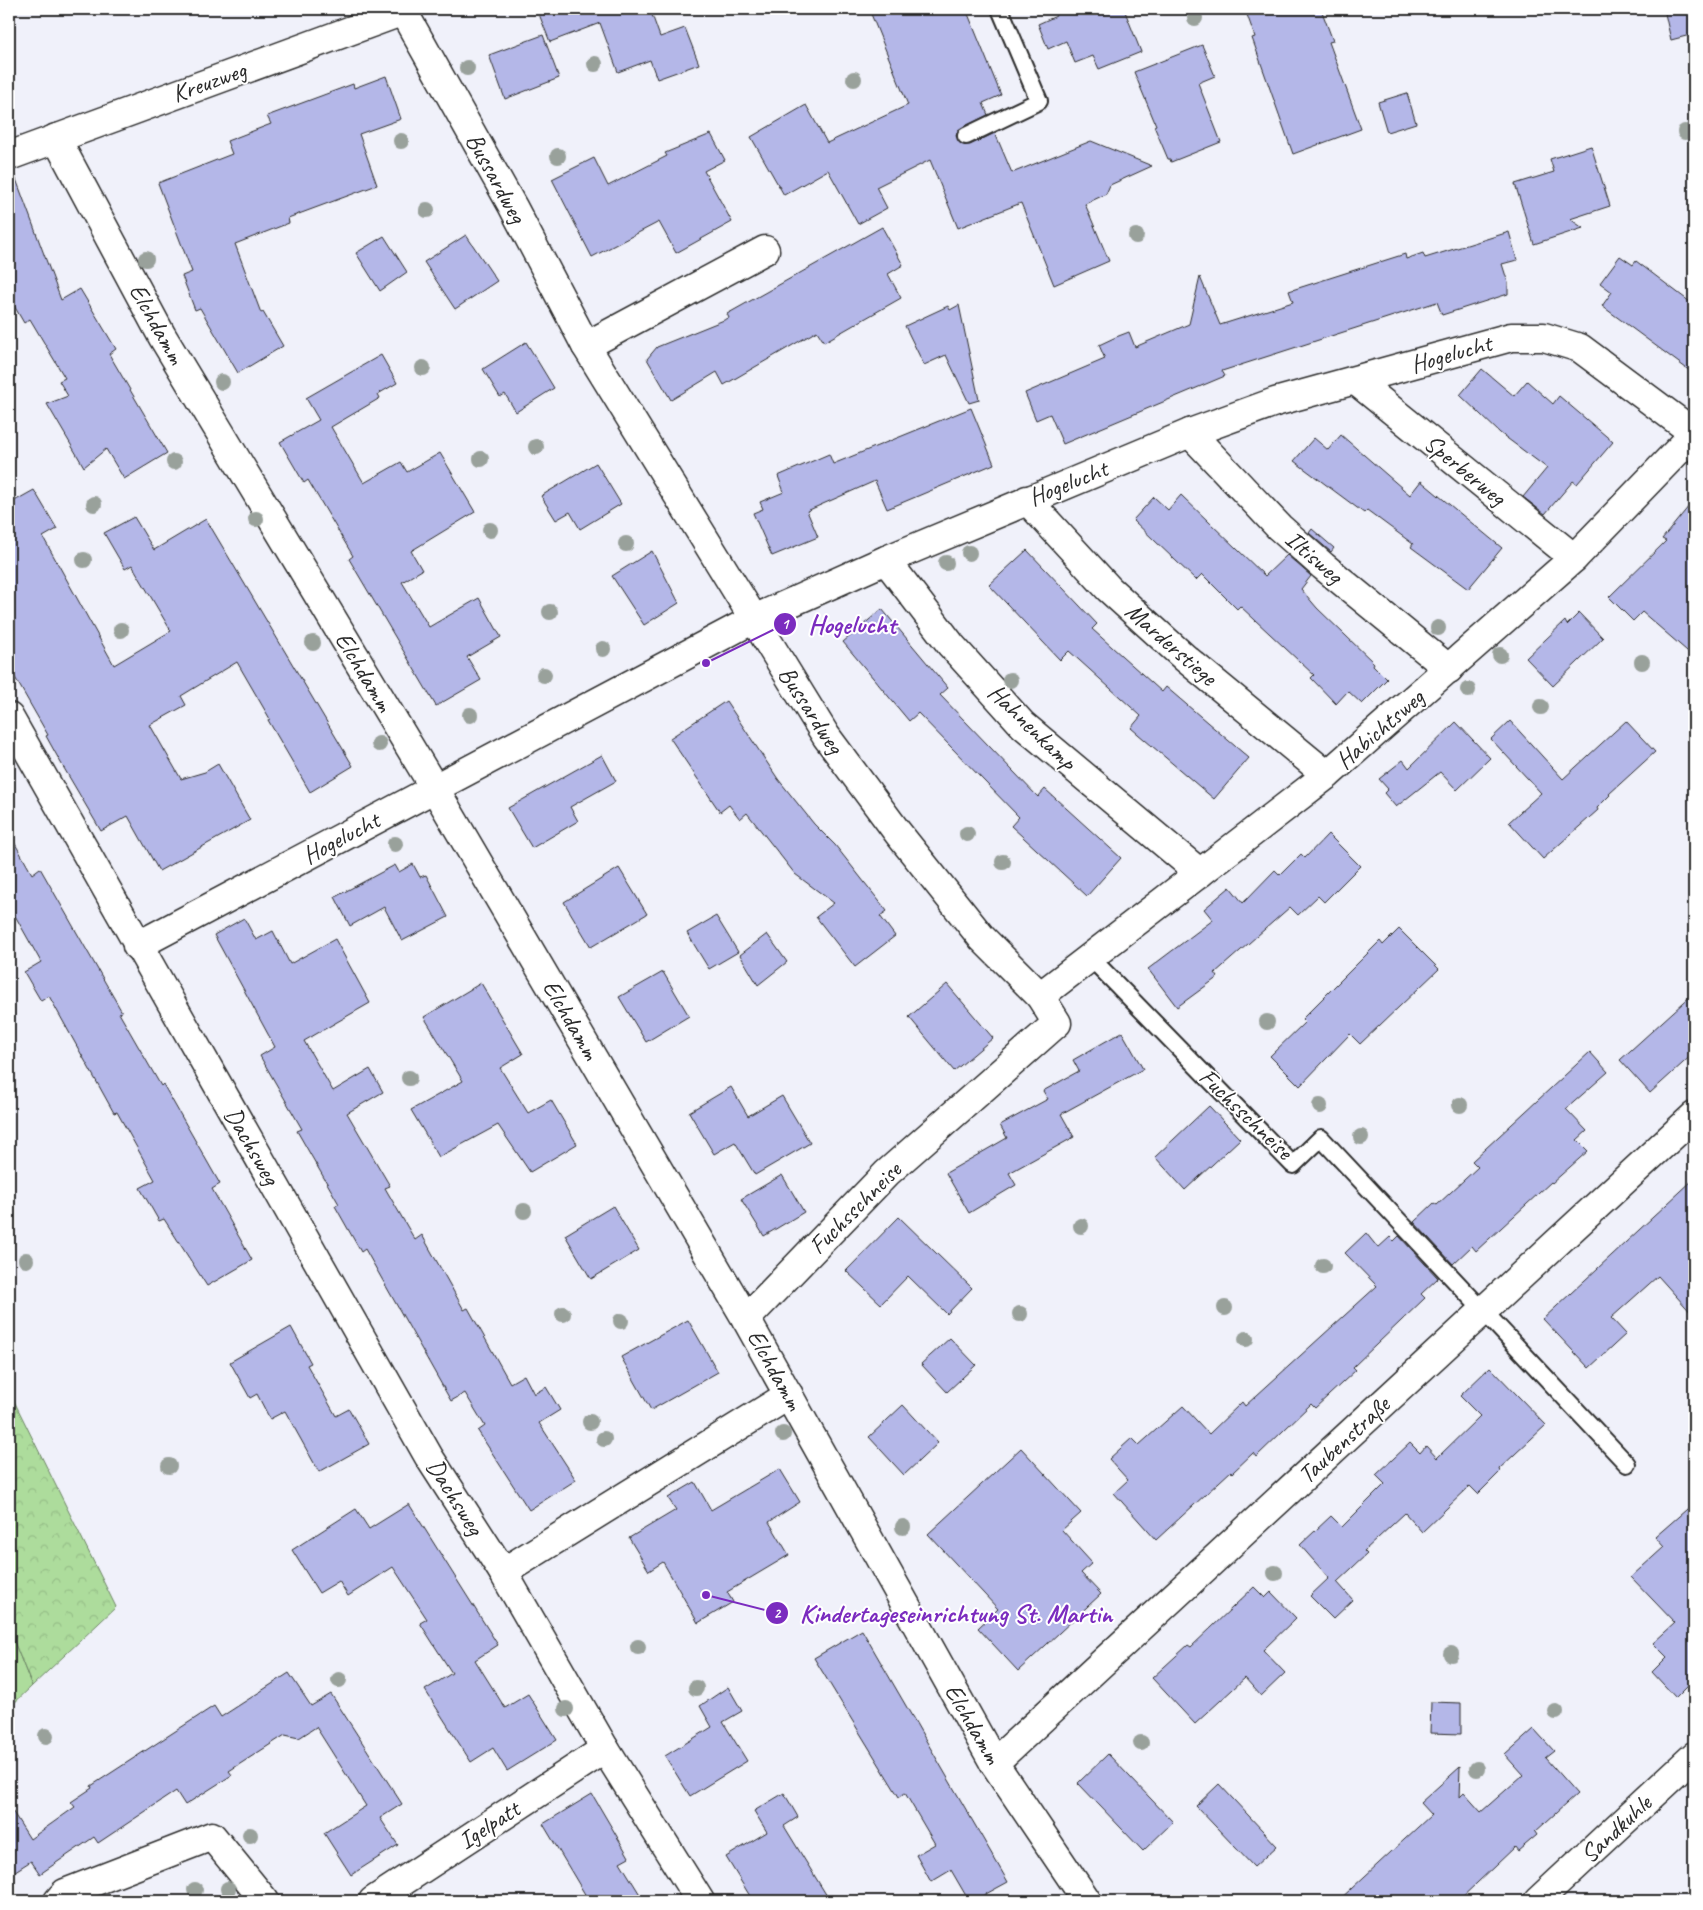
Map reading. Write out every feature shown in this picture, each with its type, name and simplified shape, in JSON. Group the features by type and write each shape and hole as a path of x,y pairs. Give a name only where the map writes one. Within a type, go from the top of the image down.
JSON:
{"street":[{"name":"Kreuzweg","path":"9,156 406,10"},
{"name":"Bussardweg","path":"406,10 586,346 826,736 898,833 982,938 1040,996"},
{"name":"Elchdamm","path":"56,138 162,336 435,789 746,1319 994,1764 1087,1901"},
{"path":"586,346 765,250"},
{"name":"Hogelucht","path":"138,946 754,619 886,560 1190,432 1275,402 1511,338 1544,337 1580,348 1694,433"},
{"name":"Sperberweg","path":"1356,381 1574,558"},
{"name":"Iltisweg","path":"1190,432 1279,527 1449,669"},
{"name":"Habichtsweg","path":"1040,996 1326,775 1574,558 1694,433"},
{"name":"Marderstiege","path":"1027,500 1109,588 1185,658 1326,775"},
{"name":"Hahnenkamp","path":"886,560 951,644 1023,725 1200,873"},
{"name":"Dachsweg","path":"9,717 429,1457 503,1572 605,1749 700,1901"},
{"name":"Fuchsschneise","path":"746,1319 888,1173 1057,1023 1040,996"},
{"name":"Taubenstraße","path":"994,1764 1694,1116"},
{"path":"503,1572 789,1395"},
{"name":"Igelpatt","path":"372,1901 605,1749"},
{"name":"Sandkuhle","path":"1538,1901 1694,1756"},
{"path":"58,1901 65,1893 212,1836 265,1901"}],"lane":[{"path":"966,136 1038,101 1000,9"},
{"name":"Fuchsschneise","path":"1090,957 1293,1165 1321,1138 1483,1312"},
{"path":"1483,1312 1627,1464"}],"green space":[{"path":"9,1391 116,1607 32,1686 9,1629"},
{"path":"9,1629 32,1686 9,1708"}],"building":[{"path":"537,9 650,9 660,37 685,28 699,64 657,79 650,60 618,72 600,23 550,42"},
{"path":"869,9 966,9 1001,95 983,103 988,115 958,130 956,136 961,144 970,145 995,133 1012,173 1091,141 1152,166 1110,185 1106,194 1085,204 1109,261 1054,285 1021,203 958,228 930,160 876,187 887,208 858,224 828,170 784,195 751,137 806,105 827,143 908,105"},
{"path":"1053,9 1124,9 1141,52 1099,69 1093,56 1075,63 1066,41 1048,49 1038,24 1056,16"},
{"path":"1245,9 1321,9 1333,41 1329,42 1361,129 1293,154 1252,38 1255,37"},
{"path":"1664,9 1694,9 1694,34 1671,40"},
{"path":"543,35 559,78 505,99 489,55"},
{"path":"1202,45 1215,76 1198,83 1221,142 1171,162 1154,126 1156,125 1134,72"},
{"path":"386,76 401,119 359,134 377,185 288,218 289,223 235,244 261,313 263,312 283,346 238,373 200,308 195,310 182,276 192,272 158,183 232,154 227,141 271,124 267,116 353,84 354,88"},
{"path":"1407,93 1416,123 1387,132 1378,102"},
{"path":"711,134 725,160 704,171 732,222 676,253 659,222 592,257 552,179 594,158 608,186 667,156 665,153"},
{"path":"1591,146 1610,206 1570,219 1583,228 1534,244 1515,184 1554,172 1550,159"},
{"path":"9,171 13,171 61,300 80,289 116,349 109,354 167,453 124,479 106,449 84,467 47,404 68,396 59,381 65,378 30,319 24,323 9,297"},
{"path":"882,227 903,265 888,274 901,298 824,342 817,331 724,385 717,372 671,400 647,359 657,347 729,318 727,314"},
{"path":"1509,232 1517,260 1502,264 1508,283 1508,294 1442,315 1437,302 1222,371 1225,376 1063,444 1050,414 1036,420 1025,393 1105,359 1099,345 1116,337 1129,332 1135,347 1189,324 1200,277 1220,325 1293,302 1289,291 1405,254 1406,259 1423,253 1425,258"},
{"path":"466,235 497,281 455,309 424,262"},
{"path":"384,236 407,272 380,291 356,253"},
{"path":"1620,256 1633,265 1636,261 1694,305 1694,374 1602,306 1612,292 1600,283"},
{"path":"959,305 979,400 969,403 946,355 924,365 905,326 948,306 950,310"},
{"path":"526,342 554,388 516,412 505,394 500,397 483,369"},
{"path":"381,355 397,383 378,394 380,398 331,427 364,483 401,462 407,472 440,453 475,512 411,551 422,570 402,582 429,627 479,598 501,637 467,657 481,680 436,706 349,559 353,556 308,480 304,483 280,442 319,420 306,398"},
{"path":"1482,369 1514,396 1527,381 1553,404 1559,396 1613,442 1577,484 1573,481 1545,514 1523,497 1547,468 1500,433 1460,395"},
{"path":"971,408 994,464 887,509 875,481 807,511 818,537 772,556 753,513 763,509 760,502 784,492 778,476 829,454 833,464"},
{"path":"1341,435 1410,495 1421,481 1502,548 1468,589 1411,547 1413,544 1367,510 1364,513 1294,461 1314,438 1328,450"},
{"path":"596,463 621,504 580,529 570,512 556,520 541,496"},
{"path":"34,490 57,529 43,537 114,665 171,631 132,565 125,569 104,533 134,517 154,550 206,519 353,766 310,792 237,662 181,696 186,705 150,725 181,779 205,772 218,764 250,820 159,871 128,816 101,831 61,763 46,736 48,735 9,667 9,504"},
{"path":"1181,495 1265,576 1287,555 1311,576 1301,589 1317,608 1374,663 1373,665 1387,679 1362,704 1348,691 1336,704 1311,678 1314,675 1240,606 1237,609 1202,574 1196,580 1133,520 1154,497 1168,510"},
{"path":"1694,500 1694,657 1642,612 1633,621 1609,597 1666,541 1662,539"},
{"path":"1312,529 1334,548 1331,552 1309,533"},
{"path":"1027,550 1097,624 1092,629 1162,692 1166,687 1249,758 1214,799 1131,728 1141,716 1069,651 1060,660 989,585"},
{"path":"652,551 679,603 644,625 612,576"},
{"path":"882,609 948,688 940,695 1038,797 1045,789 1121,858 1087,896 1011,826 1019,817 918,713 909,721 843,642"},
{"path":"1579,613 1603,638 1553,686 1526,658 1565,621 1567,625"},
{"path":"726,701 778,779 814,824 835,845 887,911 880,916 895,936 855,967 816,917 834,903 795,874 747,813 740,819 729,805 720,812 670,738"},
{"path":"1510,721 1563,779 1626,721 1655,752 1609,794 1597,808 1598,810 1543,859 1509,822 1541,793 1491,739"},
{"path":"1456,722 1490,758 1457,790 1440,772 1396,807 1384,793 1388,789 1379,779 1403,760 1409,768"},
{"path":"602,755 616,781 570,807 578,821 532,848 508,808"},
{"path":"9,833 32,874 40,868 122,1012 119,1013 161,1086 163,1084 220,1184 212,1189 252,1260 207,1286 164,1219 159,1221 140,1188 155,1180 117,1112 114,1113 49,996 41,1001 24,972 41,962 9,905"},
{"path":"1328,834 1360,866 1324,902 1318,896 1298,915 1290,907 1215,973 1218,977 1177,1007 1148,969 1213,920 1204,909 1230,887 1243,903 1275,870 1280,875 1301,854 1305,858"},
{"path":"413,864 420,877 426,875 448,917 402,941 384,907 350,926 335,897 395,865 399,872"},
{"path":"619,868 647,914 591,947 564,902"},
{"path":"716,916 738,952 709,969 687,933"},
{"path":"244,918 256,940 273,931 290,964 335,939 370,1003 304,1041 333,1091 370,1069 383,1092 347,1113 390,1186 385,1188 415,1240 422,1235 464,1310 468,1308 510,1383 524,1375 534,1394 546,1387 560,1410 539,1423 576,1480 529,1510 478,1431 485,1426 465,1393 451,1401 365,1249 361,1252 335,1206 339,1204 297,1131 302,1129 260,1056 275,1047 214,935"},
{"path":"1399,929 1439,969 1360,1044 1350,1034 1300,1086 1270,1056 1305,1022 1302,1019 1380,941 1383,945"},
{"path":"767,934 787,962 758,985 740,955"},
{"path":"663,972 689,1016 646,1042 619,997"},
{"path":"481,983 523,1054 500,1068 528,1113 551,1100 577,1144 530,1172 498,1125 439,1157 411,1110 463,1081 424,1017"},
{"path":"947,984 993,1038 954,1071 909,1017"},
{"path":"1694,993 1694,1053 1650,1093 1620,1060"},
{"path":"1122,1032 1143,1069 1061,1114 1074,1137 1009,1173 1016,1185 969,1213 946,1173 1007,1138 1000,1125 1048,1099 1043,1091 1079,1071 1073,1060"},
{"path":"1590,1052 1608,1072 1566,1109 1587,1131 1577,1140 1588,1151 1551,1182 1476,1251 1472,1246 1453,1264 1414,1222 1434,1203 1437,1205 1478,1167 1472,1161"},
{"path":"731,1087 748,1116 782,1096 810,1143 755,1175 735,1142 714,1154 689,1112"},
{"path":"1209,1106 1240,1139 1185,1190 1155,1157"},
{"path":"782,1175 804,1212 764,1236 741,1199"},
{"path":"1694,1179 1694,1316 1658,1276 1611,1318 1626,1334 1589,1368 1543,1319"},
{"path":"613,1206 639,1250 591,1279 565,1235"},
{"path":"899,1217 972,1288 947,1314 908,1276 881,1304 846,1271"},
{"path":"1366,1233 1378,1248 1390,1237 1394,1241 1399,1236 1438,1278 1421,1294 1425,1298 1353,1367 1356,1370 1315,1408 1311,1404 1256,1457 1253,1453 1232,1473 1231,1471 1156,1540 1114,1493 1128,1480 1109,1459 1132,1438 1139,1445 1183,1406 1209,1434 1242,1402 1245,1406 1377,1286 1345,1253"},
{"path":"688,1320 718,1372 651,1410 621,1357"},
{"path":"291,1327 311,1363 307,1365 336,1416 349,1409 369,1444 319,1472 285,1411 270,1419 257,1394 250,1398 230,1362"},
{"path":"950,1338 976,1365 947,1392 921,1364"},
{"path":"1490,1367 1546,1425 1499,1469 1500,1472 1478,1494 1470,1486 1422,1532 1405,1513 1364,1551 1367,1554 1337,1582 1353,1600 1333,1619 1310,1596 1329,1578 1300,1545 1331,1516 1342,1527 1385,1484 1376,1475 1410,1443 1420,1453 1426,1446 1437,1458 1480,1416 1460,1396"},
{"path":"903,1405 938,1443 904,1475 869,1437"},
{"path":"1021,1448 1081,1513 1062,1530 1092,1563 1081,1573 1101,1594 1018,1671 978,1628 998,1609 928,1534"},
{"path":"780,1469 800,1502 769,1522 789,1555 727,1592 733,1602 698,1623 663,1562 649,1571 629,1538 676,1510 668,1498 695,1482 711,1510"},
{"path":"1694,1503 1694,1686 1691,1683 1676,1698 1652,1672 1667,1657 1653,1643 1675,1623 1631,1577 1664,1547 1655,1537"},
{"path":"409,1504 498,1645 475,1660 505,1708 528,1694 557,1740 507,1771 493,1748 471,1762 425,1690 452,1673 420,1623 427,1619 393,1567 348,1596 339,1581 319,1593 292,1550 356,1509 369,1529"},
{"path":"1254,1587 1265,1598 1271,1592 1296,1618 1263,1650 1285,1673 1261,1696 1245,1678 1195,1724 1152,1678 1188,1645 1191,1647"},
{"path":"862,1630 1008,1882 973,1901 969,1901 951,1870 931,1882 916,1855 935,1844 905,1793 899,1797 814,1658"},
{"path":"289,1673 311,1706 331,1694 402,1804 380,1818 398,1845 351,1875 324,1833 366,1806 316,1727 299,1738 285,1735 229,1771 232,1775 185,1805 176,1791 98,1843 94,1837 40,1874 31,1861 9,1875 9,1806 30,1839 75,1807 71,1802 92,1788 91,1786 214,1706 221,1717"},
{"path":"728,1687 742,1711 723,1722 747,1761 690,1796 665,1756 712,1727 700,1706"},
{"path":"1431,1702 1461,1703 1461,1734 1430,1733"},
{"path":"1534,1729 1554,1751 1545,1758 1577,1794 1535,1832 1537,1835 1518,1851 1515,1847 1458,1901 1338,1901 1431,1815 1420,1803 1460,1767 1459,1798 1464,1793 1481,1812 1523,1775 1505,1755"},
{"path":"1108,1754 1173,1822 1143,1851 1078,1783"},
{"path":"1219,1784 1277,1846 1254,1867 1196,1806"},
{"path":"784,1793 798,1817 784,1826 830,1901 753,1901 726,1857 767,1832 754,1811"},
{"path":"592,1794 629,1857 620,1862 644,1901 589,1901 543,1824"}],"place":[{"name":"Hogelucht","path":"706,663"},
{"name":"Kindertageseinrichtung St. Martin","path":"706,1595"}]}
